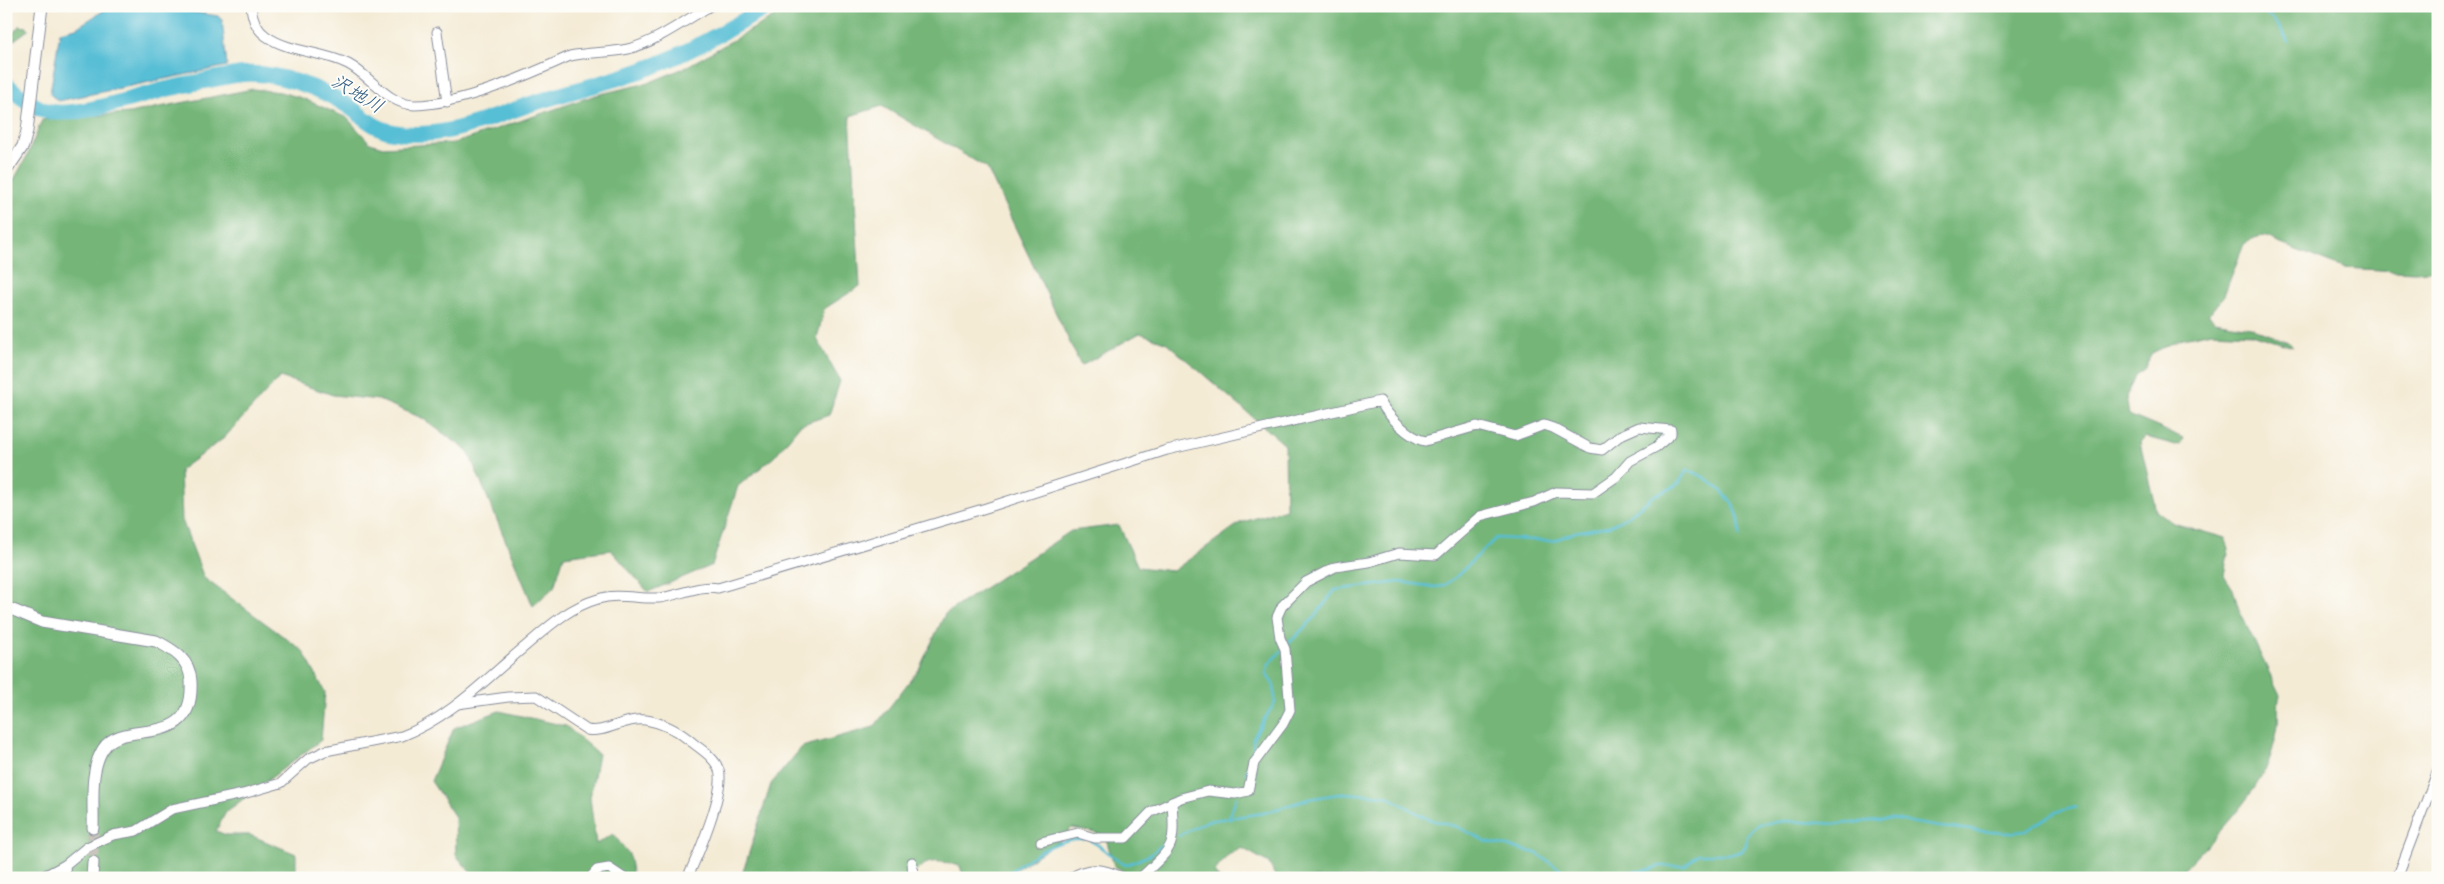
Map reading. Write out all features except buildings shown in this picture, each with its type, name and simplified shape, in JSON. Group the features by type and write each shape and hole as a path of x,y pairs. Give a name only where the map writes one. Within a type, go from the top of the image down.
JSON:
{"street":[{"path":"6,171 23,146 27,131 42,6"},
{"path":"251,6 258,28 265,36 281,44 346,63 390,97 403,103 418,105 447,102 506,82 570,56 588,52 629,49 710,6"},
{"path":"437,32 447,102"},
{"path":"40,878 65,865 87,847 113,835 136,831 172,809 243,794 281,783 308,759 325,751 402,736 413,732 457,704 553,622 578,606 600,598 622,596 659,598 709,586 718,588 986,508 1167,450 1380,401 1416,439 1425,441 1477,426 1515,436 1544,425 1590,448 1602,450 1621,435 1639,427 1671,430 1669,437 1630,461 1616,477 1593,493 1556,492 1534,502 1480,516 1436,555 1399,553 1369,562 1335,567 1306,582 1282,606 1277,617 1280,638 1285,649 1289,714 1254,763 1248,791 1235,794 1208,791 1172,802 1150,812 1126,838 1095,838 1078,833 1041,842"},
{"path":"6,607 42,622 156,641 172,649 185,661 191,673 191,696 180,719 165,729 123,735 103,747 94,774 93,828"},
{"path":"457,704 528,695 544,700 587,730 600,730 632,719 654,722 682,733 715,761 720,770 720,785 698,856 687,878"},
{"path":"2397,878 2438,770"},
{"path":"1140,878 1169,850 1174,840 1172,802"},
{"path":"92,878 93,862"},
{"path":"912,862 913,878"},
{"path":"65,865 66,878"},
{"path":"590,878 597,870 609,868 624,878"},
{"path":"1071,878 1080,871 1092,868 1107,871 1124,878"}],"green space":[{"path":"793,6 2438,6 2438,270 2415,272 2343,268 2276,242 2268,237 2256,237 2244,244 2224,295 2209,314 2214,321 2250,327 2288,342 2293,347 2252,334 2212,332 2183,338 2152,353 2144,369 2135,375 2126,397 2129,415 2183,438 2180,444 2176,445 2146,437 2140,443 2156,511 2173,523 2225,538 2229,548 2224,575 2233,589 2239,610 2280,695 2277,732 2271,755 2255,787 2230,820 2176,878 1276,878 1269,863 1242,848 1228,855 1214,872 1219,878 1136,878 1114,866 1105,835 1072,828 1058,842 1002,878 964,878 960,866 944,862 932,862 921,866 909,878 741,878 771,784 802,747 874,727 919,669 945,614 1071,531 1119,525 1138,567 1173,571 1240,523 1286,509 1285,445 1167,343 1140,333 1081,366 987,168 882,106 850,116 860,286 824,309 817,339 840,381 829,415 800,425 774,457 738,486 712,565 648,592 611,550 564,556 554,587 533,606 468,451 422,418 379,400 333,395 280,377 224,438 180,470 182,520 204,578 303,651 325,692 321,740 226,812 216,831 226,835 250,835 296,854 296,878 6,878 6,187 11,185 27,156 42,120 129,113 253,89 280,92 302,98 347,118 370,143 383,147 455,143 596,95 648,83 684,68"},
{"path":"19,26 27,27 28,30 6,46 6,34 13,33"},
{"path":"499,711 566,726 598,754 590,798 596,844 613,834 629,854 633,878 475,878 456,855 455,817 431,781 454,728"}],"water":[{"path":"111,6 154,6 218,16 222,20 227,66 58,101 50,94 60,32 76,28"}],"waterway":[{"name":"沢地川","path":"6,84 30,103 47,111 59,113 89,109 224,77 243,74 269,75 297,82 325,93 380,128 393,132 429,134 464,127 547,99 641,71 699,45 769,6"},
{"path":"2260,6 2280,28 2288,41"},
{"path":"1287,645 1313,619 1335,590 1400,582 1435,587 1443,586 1456,577 1496,538 1553,541 1575,532 1609,526 1624,519 1655,495 1679,483 1687,470 1710,481 1730,501 1739,518 1740,536"},
{"path":"1246,773 1254,754 1253,738 1275,702 1274,685 1266,674 1269,664 1282,650"},
{"path":"1179,836 1207,821 1264,813 1309,799 1344,793 1387,796 1428,819 1458,827 1485,841 1536,853 1564,872 1614,874 1648,870 1660,866 1684,866 1698,854 1732,854 1742,851 1746,845 1747,835 1759,824 1785,821 1839,824 1891,819 1940,827 2004,833 2025,831 2056,812 2077,807"},
{"path":"1229,818 1236,798"},
{"path":"1003,878 1041,851 1063,842 1084,839"},
{"path":"1091,841 1116,860 1126,865 1150,855 1168,840"}],"tunnel":[{"path":"93,828 93,862"}]}
